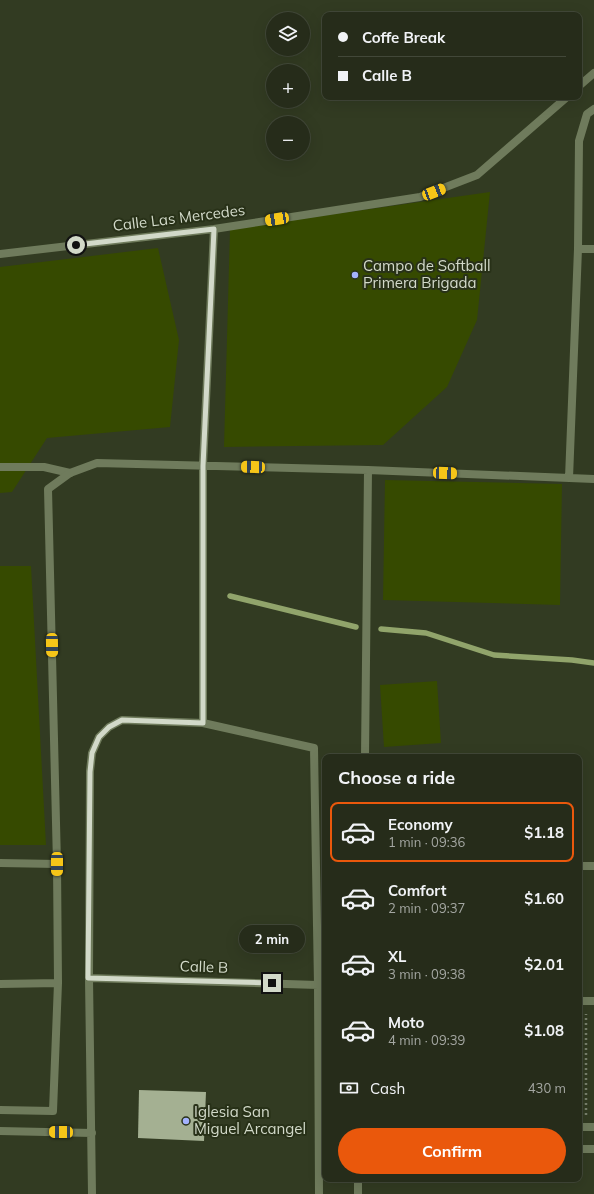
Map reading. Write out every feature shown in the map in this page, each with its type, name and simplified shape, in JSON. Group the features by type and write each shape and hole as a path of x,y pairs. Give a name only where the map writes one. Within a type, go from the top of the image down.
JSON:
{"street":[{"path":"582,83 594,73"},
{"name":"Calle Las Mercedes","path":"0,254 214,229 420,197 477,175 564,100"},
{"path":"569,478 578,249 580,141 587,114 594,109"},
{"path":"203,723 203,466 214,229"},
{"path":"578,249 594,249"},
{"path":"0,1110 53,1111 58,983 57,864 48,489 70,473 97,463 368,470 594,479"},
{"path":"0,467 44,467 70,473"},
{"path":"365,754 368,470"},
{"path":"92,1194 88,978 90,772 92,753 99,737 109,727 122,720 203,723 314,748 318,985 319,1194"},
{"path":"0,864 57,864"},
{"path":"582,866 594,866"},
{"name":"Calle B","path":"88,978 318,985"},
{"path":"0,984 58,983"},
{"path":"0,1131 92,1133"},
{"path":"582,1149 594,1149"},
{"path":"358,1182 358,1194"}],"path":[{"path":"586,1001 586,1127"}],"green space":[{"name":"Campo de Softball Primera Brigada","path":"490,192 477,320 447,387 383,445 224,447 230,229"},
{"path":"158,248 179,340 170,427 47,438 12,492 0,493 0,267"},
{"path":"385,480 562,484 560,605 383,600"},
{"path":"0,566 31,566 46,845 0,845"},
{"path":"437,681 441,743 384,747 380,685"}],"building":[{"path":"139,1090 206,1092 204,1141 138,1138"}],"waterway":[{"path":"230,596 356,627"},
{"path":"381,629 426,633 494,655 572,660 594,663"}],"place":[{"name":"Campo de Softball Primera Brigada","path":"355,275"},
{"name":"Iglesia San Miguel Arcangel","path":"186,1121"}],"route":[{"path":"76,245 214,229 203,466 203,723 122,720 109,727 99,737 92,753 90,772 88,978 272,983"}]}
